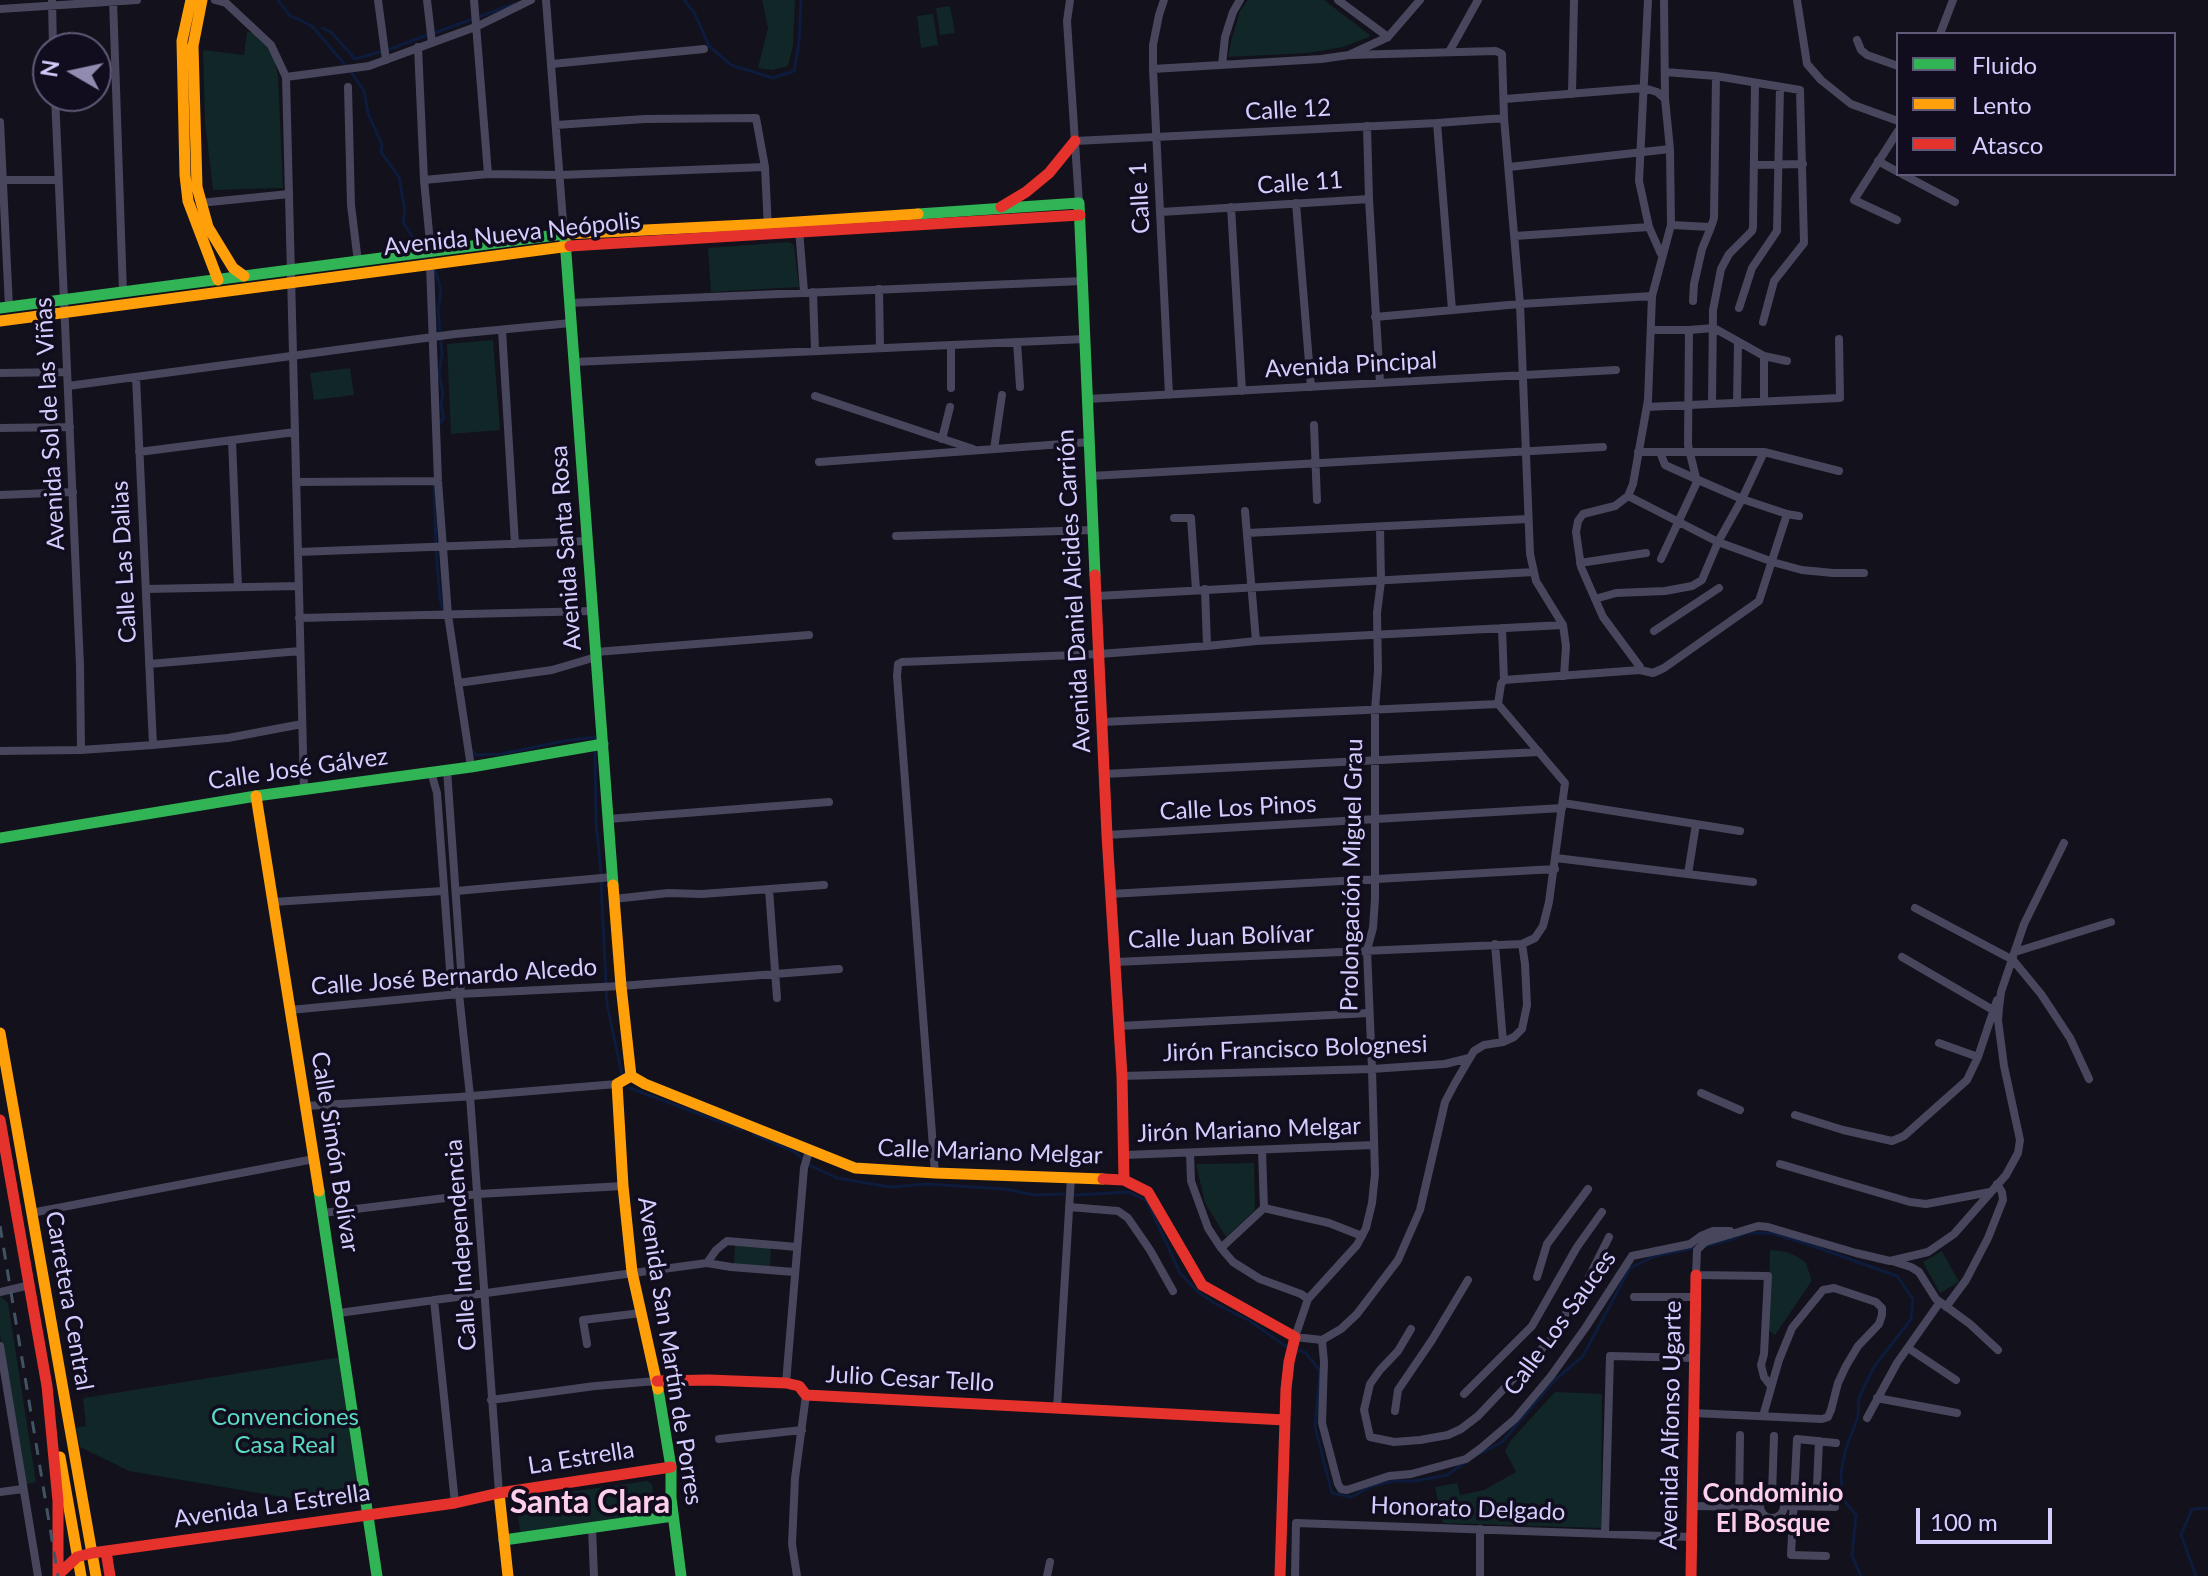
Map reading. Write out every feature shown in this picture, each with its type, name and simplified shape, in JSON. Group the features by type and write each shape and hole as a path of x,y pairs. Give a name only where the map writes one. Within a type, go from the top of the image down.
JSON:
{"main road":[{"path":"191,0 182,41 185,175 188,201 218,280"},
{"path":"202,0 193,46 197,187 208,227 233,268 244,276"},
{"path":"997,209 1026,192 1049,173 1075,141"},
{"name":"Avenida Nueva Neópolis","path":"815,227 997,209 1079,209"},
{"name":"Avenida Nueva Neópolis","path":"4,308 65,306 565,240 1079,209"},
{"name":"Avenida Daniel Alcides Carrión","path":"1079,209 1107,835 1122,1076 1124,1180"},
{"name":"Avenida Santa Rosa","path":"565,240 614,899 631,1076"},
{"name":"Avenida Nueva Neópolis","path":"0,321 123,292 244,276 291,275 358,262 430,259"},
{"name":"Calle José Gálvez","path":"0,838 603,744"},
{"name":"Calle Simón Bolívar","path":"256,796 339,1313 377,1576"},
{"name":"Carretera Central","path":"0,1033 96,1576"},
{"path":"617,1084 631,1076"},
{"name":"Calle Mariano Melgar","path":"631,1076 855,1168 1124,1180 1148,1192 1155,1201 1202,1285 1295,1337"},
{"name":"Avenida San Martín de Porres","path":"617,1084 632,1272 657,1381 671,1467 673,1516 681,1576"},
{"name":"Carretera Central","path":"0,1120 81,1576"},
{"name":"Avenida Alfonso Ugarte","path":"1691,1576 1696,1275"},
{"path":"1280,1576 1285,1420 1289,1362 1295,1337"},
{"name":"Julio Cesar Tello","path":"657,1381 786,1383 799,1386 806,1395 1285,1420"},
{"path":"47,1386 58,1501 58,1575"},
{"name":"La Estrella","path":"499,1493 671,1467"},
{"path":"499,1493 508,1576"},
{"name":"Avenida La Estrella","path":"58,1575 77,1557 92,1553 455,1503 499,1493"},
{"path":"504,1540 673,1516"},
{"path":"106,1551 110,1576"}],"street":[{"path":"0,9 52,3 137,0"},
{"path":"215,0 226,3 271,45 286,77 304,791"},
{"path":"378,0 386,60"},
{"path":"427,0 432,43"},
{"path":"474,0 488,174"},
{"path":"286,77 369,66 478,26 531,0"},
{"name":"Avenida Santa Rosa","path":"546,0 565,240"},
{"name":"Avenida Daniel Alcides Carrión","path":"1070,0 1067,21 1079,209"},
{"name":"Calle 1","path":"1164,0 1153,45 1153,69 1169,395"},
{"path":"1222,65 1225,37 1240,0"},
{"path":"1338,0 1388,37"},
{"path":"1349,55 1388,37 1420,0"},
{"path":"1572,94 1574,0"},
{"path":"1648,0 1639,181 1649,227 1661,255"},
{"path":"1640,670 1603,617 1580,563 1576,532 1583,514 1615,506 1628,496 1647,407 1652,296 1671,225 1664,0"},
{"path":"1797,0 1807,64 1828,87 1851,104 1896,120"},
{"path":"1941,32 1953,0"},
{"path":"114,1 123,292"},
{"path":"1449,52 1476,1"},
{"path":"52,3 53,32"},
{"path":"1857,40 1867,55 1896,65"},
{"path":"418,47 434,337 438,481 448,615 471,767"},
{"path":"552,64 704,49"},
{"path":"1153,69 1349,55 1500,52 1520,304 1530,554 1536,581 1563,625 1566,646 1564,676"},
{"path":"1665,72 1716,76 1800,90 1804,243 1774,281 1763,322"},
{"path":"1693,301 1697,272 1714,218 1716,76"},
{"path":"1712,404 1713,310 1721,269 1729,254 1752,231 1755,83"},
{"path":"348,87 351,205 358,262"},
{"path":"1739,308 1752,268 1777,231 1780,87"},
{"path":"1505,99 1644,88 1657,92 1665,99"},
{"name":"Avenida Sol de las Viñas","path":"56,112 81,750"},
{"path":"556,125 645,119 756,118 765,167 768,230"},
{"name":"Calle 12","path":"1075,141 1504,118"},
{"path":"0,122 4,308"},
{"path":"1437,123 1452,310"},
{"name":"Calle 11","path":"1161,212 1369,199 1367,126"},
{"path":"1896,134 1854,200 1897,220"},
{"path":"1509,167 1670,149"},
{"path":"1878,161 1896,171"},
{"path":"1754,165 1803,164"},
{"path":"424,180 488,174 560,175 765,167"},
{"path":"1906,176 1955,202"},
{"path":"1,180 58,180"},
{"path":"200,203 289,194"},
{"path":"1369,199 1380,383"},
{"path":"1296,203 1311,387"},
{"path":"1231,207 1242,391"},
{"path":"1671,225 1711,227"},
{"path":"1515,236 1649,227"},
{"path":"798,228 815,351"},
{"path":"570,303 1082,281"},
{"path":"879,289 880,348"},
{"path":"1375,317 1652,296"},
{"path":"68,386 434,337 571,323"},
{"path":"1652,330 1714,328 1764,356 1787,361"},
{"path":"502,330 515,544"},
{"path":"1661,559 1692,495 1696,479 1689,452 1689,330"},
{"path":"574,362 1085,339"},
{"path":"1647,407 1840,398 1839,339"},
{"path":"1017,342 1020,387"},
{"path":"1737,403 1738,342"},
{"path":"951,345 951,388"},
{"path":"1764,356 1764,401"},
{"name":"Avenida Pincipal","path":"1087,399 1616,370"},
{"path":"0,373 67,372"},
{"name":"Calle Las Dalias","path":"136,377 153,745"},
{"path":"994,449 1002,395"},
{"path":"815,396 977,450"},
{"path":"942,439 950,407"},
{"path":"1314,425 1317,500"},
{"path":"0,428 70,427"},
{"path":"139,452 295,432"},
{"path":"232,440 238,587"},
{"path":"819,462 1090,442"},
{"path":"1091,476 1603,447"},
{"path":"1638,452 1764,452 1839,471"},
{"path":"1660,452 1665,465 1742,499 1799,516"},
{"path":"1595,599 1616,593 1665,591 1692,586 1702,580 1764,452"},
{"path":"296,482 438,481"},
{"path":"0,495 73,492"},
{"path":"1628,496 1718,542 1772,561 1802,570 1864,573"},
{"path":"1245,511 1256,641"},
{"path":"1504,680 1640,670 1653,673 1664,668 1759,601 1787,514"},
{"path":"1174,518 1191,518 1207,646"},
{"path":"1247,533 1528,519"},
{"name":"Prolongación Miguel Grau","path":"1308,1299 1362,1236 1372,1203 1375,1174 1367,950 1373,928 1375,879 1375,710 1377,613 1381,581 1380,527"},
{"path":"896,536 1094,530"},
{"path":"298,552 587,541"},
{"path":"1580,563 1646,553"},
{"path":"1097,596 1534,572"},
{"path":"146,589 299,586"},
{"path":"1654,631 1719,588"},
{"path":"299,618 593,611"},
{"path":"935,1173 898,664 1563,625"},
{"path":"1495,944 1503,1042 1522,1029 1527,1005 1522,944 1535,938 1543,926 1555,869 1565,783 1498,704 1504,680 1502,628"},
{"path":"458,683 552,670 596,654 809,635"},
{"path":"149,664 300,651"},
{"path":"1102,722 1498,704"},
{"path":"0,751 153,745 228,738 302,724"},
{"path":"1104,774 1539,752"},
{"name":"Calle Independencia","path":"447,770 462,983 459,994 478,1194 499,1493"},
{"name":"Calle Independencia","path":"431,772 437,793 451,983 459,994"},
{"path":"437,793 448,792"},
{"path":"608,819 829,802"},
{"name":"Calle Los Pinos","path":"1107,835 1374,821 1563,806 1740,831"},
{"path":"1688,874 1696,824"},
{"path":"1795,1115 1892,1141 1904,1136 1967,1080 1978,1057 2024,924 2064,843"},
{"path":"1556,858 1753,882"},
{"path":"1110,894 1555,869"},
{"path":"456,891 613,877"},
{"path":"614,899 824,885"},
{"path":"769,889 777,998"},
{"path":"273,902 443,891"},
{"path":"1915,908 2014,956 2070,1038 2089,1079"},
{"path":"2014,956 2111,922"},
{"name":"Calle Juan Bolívar","path":"1115,962 1522,944"},
{"path":"1902,957 1993,1010"},
{"name":"Calle José Bernardo Alcedo","path":"290,1010 459,994 621,986 839,969"},
{"path":"1890,1261 1937,1247 1954,1234 2013,1166 2020,1140 1998,1020 2001,992"},
{"path":"1119,1026 1369,1013"},
{"name":"Jirón Francisco Bolognesi","path":"1122,1076 1445,1064 1469,1058 1484,1045 1503,1042"},
{"path":"1939,1043 1978,1057"},
{"path":"1190,1153 1191,1181 1208,1228 1221,1248 1233,1262 1260,1279 1308,1299 1295,1337 1322,1340 1341,1329 1357,1314 1398,1260 1420,1210 1445,1102 1469,1058"},
{"path":"305,1106 617,1084"},
{"path":"1701,1093 1740,1110"},
{"name":"Jirón Mariano Melgar","path":"1125,1155 1374,1145"},
{"path":"1221,1248 1264,1208 1262,1150"},
{"path":"786,1383 804,1168 809,1151"},
{"path":"31,1213 314,1159"},
{"path":"1780,1164 1910,1202 1926,1204 1994,1188 2002,1192 2003,1200 1988,1238 1966,1280 1897,1363 1867,1418"},
{"path":"1057,1409 1071,1177"},
{"path":"323,1213 478,1194 623,1186"},
{"path":"1537,1277 1547,1244 1588,1189"},
{"path":"1069,1207 1118,1211 1128,1218 1173,1291"},
{"path":"1264,1208 1329,1223 1362,1236"},
{"path":"1464,1394 1532,1326 1577,1247 1602,1212"},
{"path":"1771,1386 1764,1377 1761,1365 1768,1276 1696,1275 1697,1250 1705,1242 1758,1226 1911,1267 1919,1272 1943,1305 1998,1350"},
{"name":"Calle Los Sauces","path":"1322,1340 1322,1423 1338,1484 1341,1489 1347,1490 1389,1476 1411,1474 1466,1459 1515,1419 1559,1365 1632,1256 1690,1244 1713,1231 1739,1232"},
{"path":"1411,1329 1398,1351 1370,1384 1364,1410 1370,1437 1384,1441 1448,1435 1478,1416 1551,1339 1585,1285 1609,1237"},
{"path":"707,1263 727,1241 797,1247"},
{"path":"339,1313 707,1263 794,1272"},
{"path":"1395,1411 1398,1390 1468,1280"},
{"path":"0,1292 43,1282"},
{"path":"1693,1413 1822,1419 1828,1417 1846,1366 1858,1346 1879,1324 1882,1308 1876,1302 1834,1288 1823,1290 1792,1328 1763,1416"},
{"path":"1634,1297 1696,1297"},
{"path":"434,1300 455,1503"},
{"path":"587,1344 583,1320 641,1313"},
{"path":"0,1346 38,1576"},
{"path":"1908,1348 1956,1380"},
{"path":"1605,1534 1610,1356 1694,1358"},
{"name":"Julio Cesar Tello","path":"491,1400 657,1381"},
{"path":"797,1576 792,1544 795,1478 806,1395"},
{"path":"1877,1398 1957,1413"},
{"path":"719,1439 802,1430"},
{"path":"1739,1507 1740,1435"},
{"path":"1772,1494 1774,1436"},
{"path":"1826,1556 1791,1555 1789,1506 1797,1439 1836,1443"},
{"path":"1816,1507 1819,1441"},
{"path":"0,1492 23,1489"},
{"path":"1789,1506 1775,1518 1764,1515 1760,1507 1764,1497 1772,1494 1782,1498 1789,1506 1835,1507"},
{"path":"1692,1506 1760,1507"},
{"name":"Honorato Delgado","path":"1295,1576 1296,1523 1692,1537"},
{"path":"592,1528 594,1576"},
{"path":"1480,1529 1480,1576"},
{"path":"1047,1576 1050,1562"}],"green space":[{"path":"762,0 795,0 793,45 788,66 772,70 758,68 768,28"},
{"path":"1248,0 1324,0 1370,35 1343,47 1308,53 1228,57 1240,11"},
{"path":"950,6 955,33 940,35 936,8"},
{"path":"933,14 938,45 921,48 917,16"},
{"path":"247,32 258,32 272,51 278,75 283,188 213,190 205,122 203,50 244,55"},
{"path":"789,242 794,245 799,287 711,292 708,248"},
{"path":"493,340 500,430 451,434 447,344"},
{"path":"350,368 354,395 314,400 310,373"},
{"path":"1254,1163 1255,1210 1226,1237 1205,1203 1196,1164"},
{"path":"735,1245 771,1247 770,1267 734,1265"},
{"path":"1770,1250 1798,1257 1806,1263 1811,1278 1775,1335 1768,1330"},
{"path":"1942,1251 1959,1282 1940,1293 1923,1262"},
{"path":"0,1296 8,1303 36,1482 26,1484 0,1335"},
{"name":"Convenciones Casa Real","path":"341,1357 361,1491 305,1499 288,1498 129,1471 80,1447 76,1428 86,1426 83,1398"},
{"path":"1555,1392 1602,1394 1601,1528 1443,1523 1435,1487 1457,1483 1460,1495 1484,1490 1516,1472 1505,1451 1511,1440"},
{"path":"647,1481 652,1484 656,1511 653,1515 525,1534 520,1531 516,1501 519,1499"}],"waterway":[{"path":"684,0 695,14 709,46 731,65 773,78 794,71 801,0"},
{"path":"434,33 514,4"},
{"path":"282,5 289,15 312,26 346,66"},
{"path":"322,28 331,32 355,59 383,51"},
{"path":"390,49 430,34"},
{"path":"351,72 364,91 368,113 382,145 381,152 399,177 405,211 403,222 420,249"},
{"path":"434,267 441,290 438,310 442,355 439,373 444,418 440,423"},
{"path":"434,485 436,549 444,612"},
{"path":"472,751 476,755 501,754 595,737 595,743"},
{"path":"595,751 596,822 601,873"},
{"path":"601,882 606,984"},
{"path":"606,989 622,1075"},
{"path":"630,1088 742,1130"},
{"path":"753,1134 795,1152 803,1159"},
{"path":"809,1165 837,1178 890,1187 927,1184 1005,1189 1035,1195 1064,1194"},
{"path":"1075,1195 1129,1192 1147,1201 1180,1273 1197,1291 1250,1321 1287,1347"},
{"path":"1706,1246 1746,1233 1771,1233 1897,1276 1913,1299 1911,1319 1874,1367 1859,1398 1858,1417 1845,1451 1841,1473 1842,1498 1856,1515 1852,1556 1861,1576"},
{"path":"1479,1454 1502,1442 1555,1380 1583,1356 1630,1268 1655,1256 1695,1248"},
{"path":"1296,1349 1306,1353 1320,1371 1315,1427 1332,1493 1351,1497 1372,1486 1447,1475 1466,1462"},
{"path":"2196,1576 2181,1535 2192,1509 2208,1508"}],"railway":[{"path":"0,1226 58,1576"}],"traffic: fast":[{"path":"918,214 1079,203 1095,575"},
{"path":"0,308 564,234"},
{"path":"565,240 613,885"},
{"path":"0,838 603,744"},
{"path":"319,1191 377,1576"},
{"path":"658,1389 671,1467 671,1498 681,1576"},
{"path":"504,1540 673,1516"}],"traffic: slow":[{"path":"191,0 182,41 185,175 188,201 218,280"},
{"path":"202,0 193,46 197,187 208,227 233,268 244,276"},
{"path":"564,234 918,214"},
{"path":"0,321 570,246"},
{"path":"256,796 319,1191"},
{"path":"613,885 631,1076"},
{"path":"0,1033 96,1576"},
{"path":"631,1076 855,1168 1103,1179"},
{"path":"631,1076 617,1084 623,1186 632,1272 658,1389"},
{"path":"60,1457 81,1576"},
{"path":"499,1493 508,1576"}],"traffic: jam":[{"path":"1001,207 1049,173 1075,141"},
{"path":"570,246 1080,215"},
{"path":"1095,575 1122,1076 1124,1180"},
{"path":"0,1120 47,1386 58,1501 58,1576"},
{"path":"1103,1179 1124,1180 1148,1192 1202,1285 1295,1337 1286,1389 1280,1576"},
{"path":"1691,1576 1696,1275"},
{"path":"657,1381 786,1383 799,1386 806,1395 1285,1420"},
{"path":"58,1575 77,1557 92,1553 455,1503 499,1493 671,1467"},
{"path":"106,1551 110,1576"}],"district":[{"name":"Santa Clara","path":"590,1503"},
{"name":"Condominio El Bosque","path":"1773,1509"}]}
